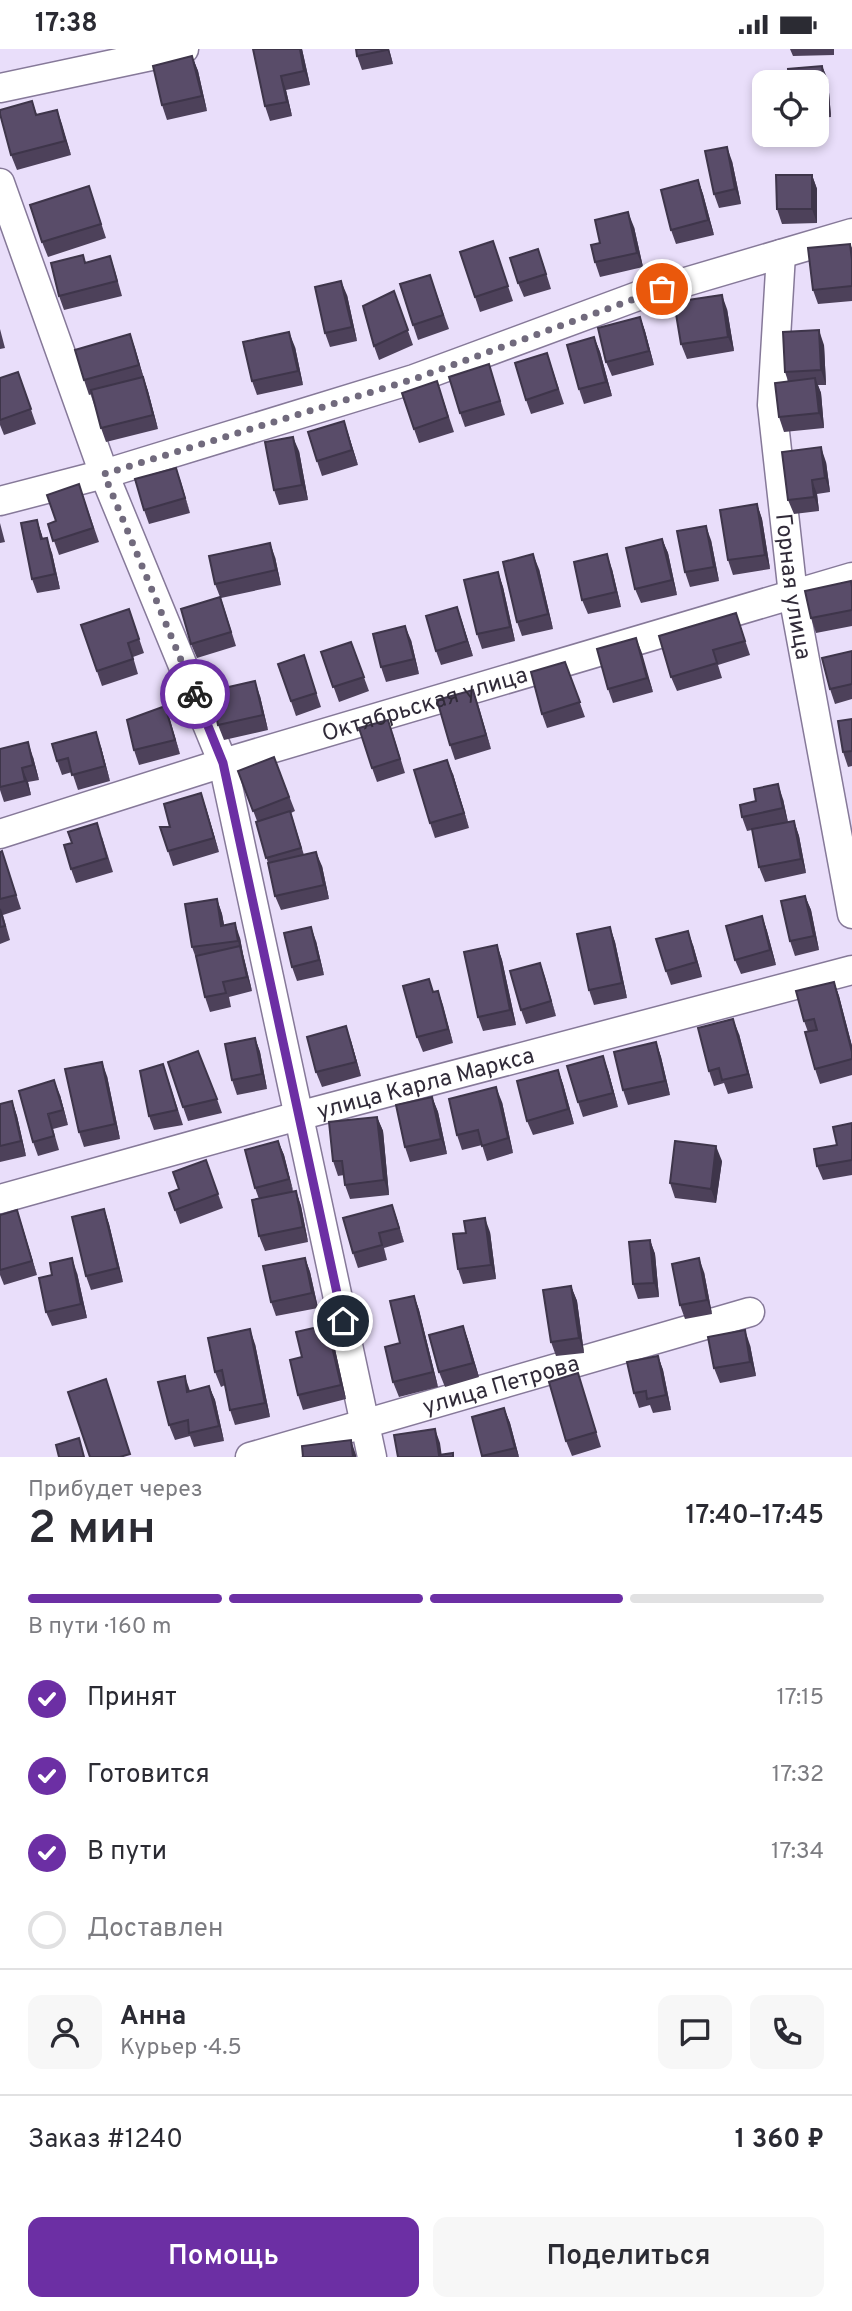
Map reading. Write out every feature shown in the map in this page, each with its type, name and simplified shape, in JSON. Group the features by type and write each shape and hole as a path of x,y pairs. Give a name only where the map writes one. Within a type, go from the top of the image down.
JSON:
{"street":[{"path":"0,88 184,49"},
{"path":"0,183 104,474 223,763 372,1457"},
{"path":"0,501 104,474 414,379 638,296 852,233"},
{"name":"Горная улица","path":"780,254 772,405 793,595 852,914"},
{"name":"Октябрьская улица","path":"0,834 223,763 852,577"},
{"name":"улица Карла Маркса","path":"0,1199 298,1116 852,970"},
{"name":"улица Петрова","path":"250,1457 750,1312"}],"building":[{"path":"253,49 300,49 304,71 281,76 287,102 265,106"},
{"path":"356,49 387,49 387,50 357,56"},
{"path":"192,56 202,96 162,105 153,66"},
{"path":"822,66 822,70 788,70"},
{"path":"32,101 36,115 57,110 65,141 11,155 0,110"},
{"path":"727,147 735,189 714,194 705,151"},
{"path":"776,175 812,175 812,209 777,209"},
{"path":"698,180 708,220 671,230 661,190"},
{"path":"89,186 101,224 42,242 30,205"},
{"path":"628,212 637,253 595,262 591,245 600,243 595,220"},
{"path":"493,241 508,286 475,297 460,252"},
{"path":"850,244 852,286 813,290 808,248"},
{"path":"538,249 546,274 518,283 510,258"},
{"path":"83,255 85,263 110,256 117,281 59,296 51,263"},
{"path":"430,275 443,315 413,325 400,284"},
{"path":"341,281 352,327 325,333 315,287"},
{"path":"394,291 408,330 374,346 363,306"},
{"path":"722,295 728,337 681,344 674,302"},
{"path":"640,317 649,351 606,362 598,328"},
{"path":"819,330 821,370 785,372 783,332"},
{"path":"289,332 298,371 252,381 243,342"},
{"path":"130,334 139,365 84,380 75,350"},
{"path":"594,337 606,382 579,389 567,345"},
{"path":"547,353 558,389 526,400 515,363"},
{"path":"489,364 500,401 460,413 449,377"},
{"path":"18,372 31,409 0,420 0,378"},
{"path":"143,377 153,415 101,428 91,390"},
{"path":"815,378 819,413 779,417 775,383"},
{"path":"437,381 448,417 414,429 402,393"},
{"path":"344,421 352,450 317,461 308,432"},
{"path":"293,437 302,485 274,490 265,442"},
{"path":"821,447 825,478 812,480 814,497 788,500 782,452"},
{"path":"176,468 185,498 144,510 135,479"},
{"path":"79,484 93,528 53,541 48,524 56,521 47,495"},
{"path":"757,504 765,555 728,560 720,510"},
{"path":"37,520 41,539 47,538 55,574 32,579 21,523"},
{"path":"706,526 714,567 685,572 677,531"},
{"path":"662,539 672,580 635,589 626,548"},
{"path":"270,543 276,570 215,584 209,556"},
{"path":"533,554 548,614 517,622 503,562"},
{"path":"607,554 616,592 582,600 574,562"},
{"path":"498,572 510,627 477,634 464,580"},
{"path":"851,581 852,610 811,618 805,591"},
{"path":"220,597 231,632 191,644 181,609"},
{"path":"457,607 467,641 436,651 426,616"},
{"path":"129,609 139,639 128,643 133,659 97,671 81,625"},
{"path":"736,613 745,641 713,650 717,663 671,677 659,636"},
{"path":"405,626 414,659 381,667 373,634"},
{"path":"636,638 647,678 608,689 597,649"},
{"path":"351,642 364,677 333,687 321,652"},
{"path":"852,651 852,684 830,689 822,658"},
{"path":"304,655 316,693 291,701 278,664"},
{"path":"565,662 580,702 542,714 531,672"},
{"path":"255,681 263,715 218,725 211,691"},
{"path":"473,690 486,735 450,745 437,700"},
{"path":"165,706 175,740 134,750 127,720"},
{"path":"852,719 852,751 843,752 838,721"},
{"path":"388,720 400,759 372,768 359,728"},
{"path":"96,732 105,766 72,775 68,758 57,761 52,744"},
{"path":"28,742 33,765 22,768 25,781 0,787 0,749"},
{"path":"274,757 289,797 253,811 238,771"},
{"path":"447,760 464,813 430,823 414,770"},
{"path":"778,784 783,808 742,817 740,805 756,801 754,789"},
{"path":"201,793 214,838 168,851 160,827 170,827 164,804"},
{"path":"290,811 301,848 266,858 256,822"},
{"path":"794,821 801,859 759,867 752,829"},
{"path":"97,823 107,858 71,869 64,845 72,843 68,832"},
{"path":"2,851 16,895 0,899 0,852"},
{"path":"316,852 324,885 275,896 268,863"},
{"path":"805,896 814,936 790,941 781,901"},
{"path":"217,899 221,926 235,923 238,941 192,947 185,904"},
{"path":"0,909 5,926 0,927"},
{"path":"762,916 770,950 735,960 726,926"},
{"path":"311,927 319,960 292,967 284,933"},
{"path":"610,927 622,983 589,990 577,934"},
{"path":"688,931 696,962 666,971 656,939"},
{"path":"497,945 510,1010 478,1017 464,952"},
{"path":"240,946 247,977 223,982 226,993 205,997 196,956"},
{"path":"540,963 551,1001 521,1010 510,971"},
{"path":"429,979 433,992 438,991 448,1029 417,1037 403,986"},
{"path":"834,982 852,1059 815,1069 805,1032 817,1030 814,1019 804,1021 796,991"},
{"path":"733,1019 748,1074 722,1080 719,1068 709,1071 698,1028"},
{"path":"346,1026 356,1062 316,1072 307,1037"},
{"path":"255,1038 262,1074 232,1080 225,1044"},
{"path":"656,1042 665,1081 623,1090 614,1052"},
{"path":"198,1051 217,1099 183,1107 168,1062"},
{"path":"603,1056 613,1093 578,1102 567,1066"},
{"path":"102,1062 115,1124 79,1132 65,1069"},
{"path":"163,1064 177,1110 149,1116 140,1071"},
{"path":"558,1070 568,1109 527,1121 517,1081"},
{"path":"54,1080 63,1110 48,1114 54,1136 33,1142 19,1091"},
{"path":"496,1087 508,1138 482,1146 478,1130 457,1135 449,1099"},
{"path":"432,1097 441,1139 405,1147 396,1105"},
{"path":"12,1101 21,1141 0,1146 0,1104"},
{"path":"377,1117 384,1180 345,1185 342,1161 333,1161 329,1122"},
{"path":"852,1123 852,1160 817,1166 814,1149 837,1145 833,1127"},
{"path":"278,1141 289,1179 255,1188 245,1150"},
{"path":"675,1141 716,1146 711,1189 670,1183"},
{"path":"206,1160 218,1194 175,1210 169,1193 179,1189 173,1172"},
{"path":"296,1191 303,1227 259,1236 252,1200"},
{"path":"392,1205 399,1228 379,1233 382,1245 353,1253 343,1218"},
{"path":"104,1209 118,1268 86,1276 72,1217"},
{"path":"17,1210 32,1261 0,1270 0,1215"},
{"path":"485,1218 491,1265 458,1269 453,1234 466,1233 464,1221"},
{"path":"650,1240 654,1283 633,1284 629,1242"},
{"path":"72,1258 81,1304 46,1312 39,1278 52,1275 50,1263"},
{"path":"305,1258 312,1293 271,1302 263,1266"},
{"path":"699,1258 707,1300 680,1305 672,1264"},
{"path":"571,1286 579,1338 551,1342 543,1290"},
{"path":"414,1296 433,1372 393,1382 385,1347 400,1343 390,1301"},
{"path":"327,1325 341,1385 298,1395 290,1360 302,1357 296,1332"},
{"path":"463,1326 473,1363 439,1372 429,1335"},
{"path":"250,1329 265,1403 230,1410 222,1370 215,1372 208,1338"},
{"path":"745,1330 750,1362 714,1368 708,1337"},
{"path":"658,1356 666,1395 647,1399 646,1391 634,1393 627,1362"},
{"path":"578,1373 596,1432 566,1441 549,1382"},
{"path":"185,1376 187,1392 209,1386 219,1426 189,1433 188,1420 169,1425 158,1382"},
{"path":"106,1379 130,1454 120,1457 90,1457 68,1392"},
{"path":"504,1408 515,1448 482,1456 472,1417"},
{"path":"435,1429 439,1455 453,1453 453,1457 398,1457 394,1435"},
{"path":"79,1438 84,1457 59,1457 56,1445"},
{"path":"351,1440 353,1457 303,1457 302,1446"}],"way so far":[{"path":"195,694 104,474 414,379 662,289"}],"route":[{"path":"195,694 223,763 343,1321"}]}
